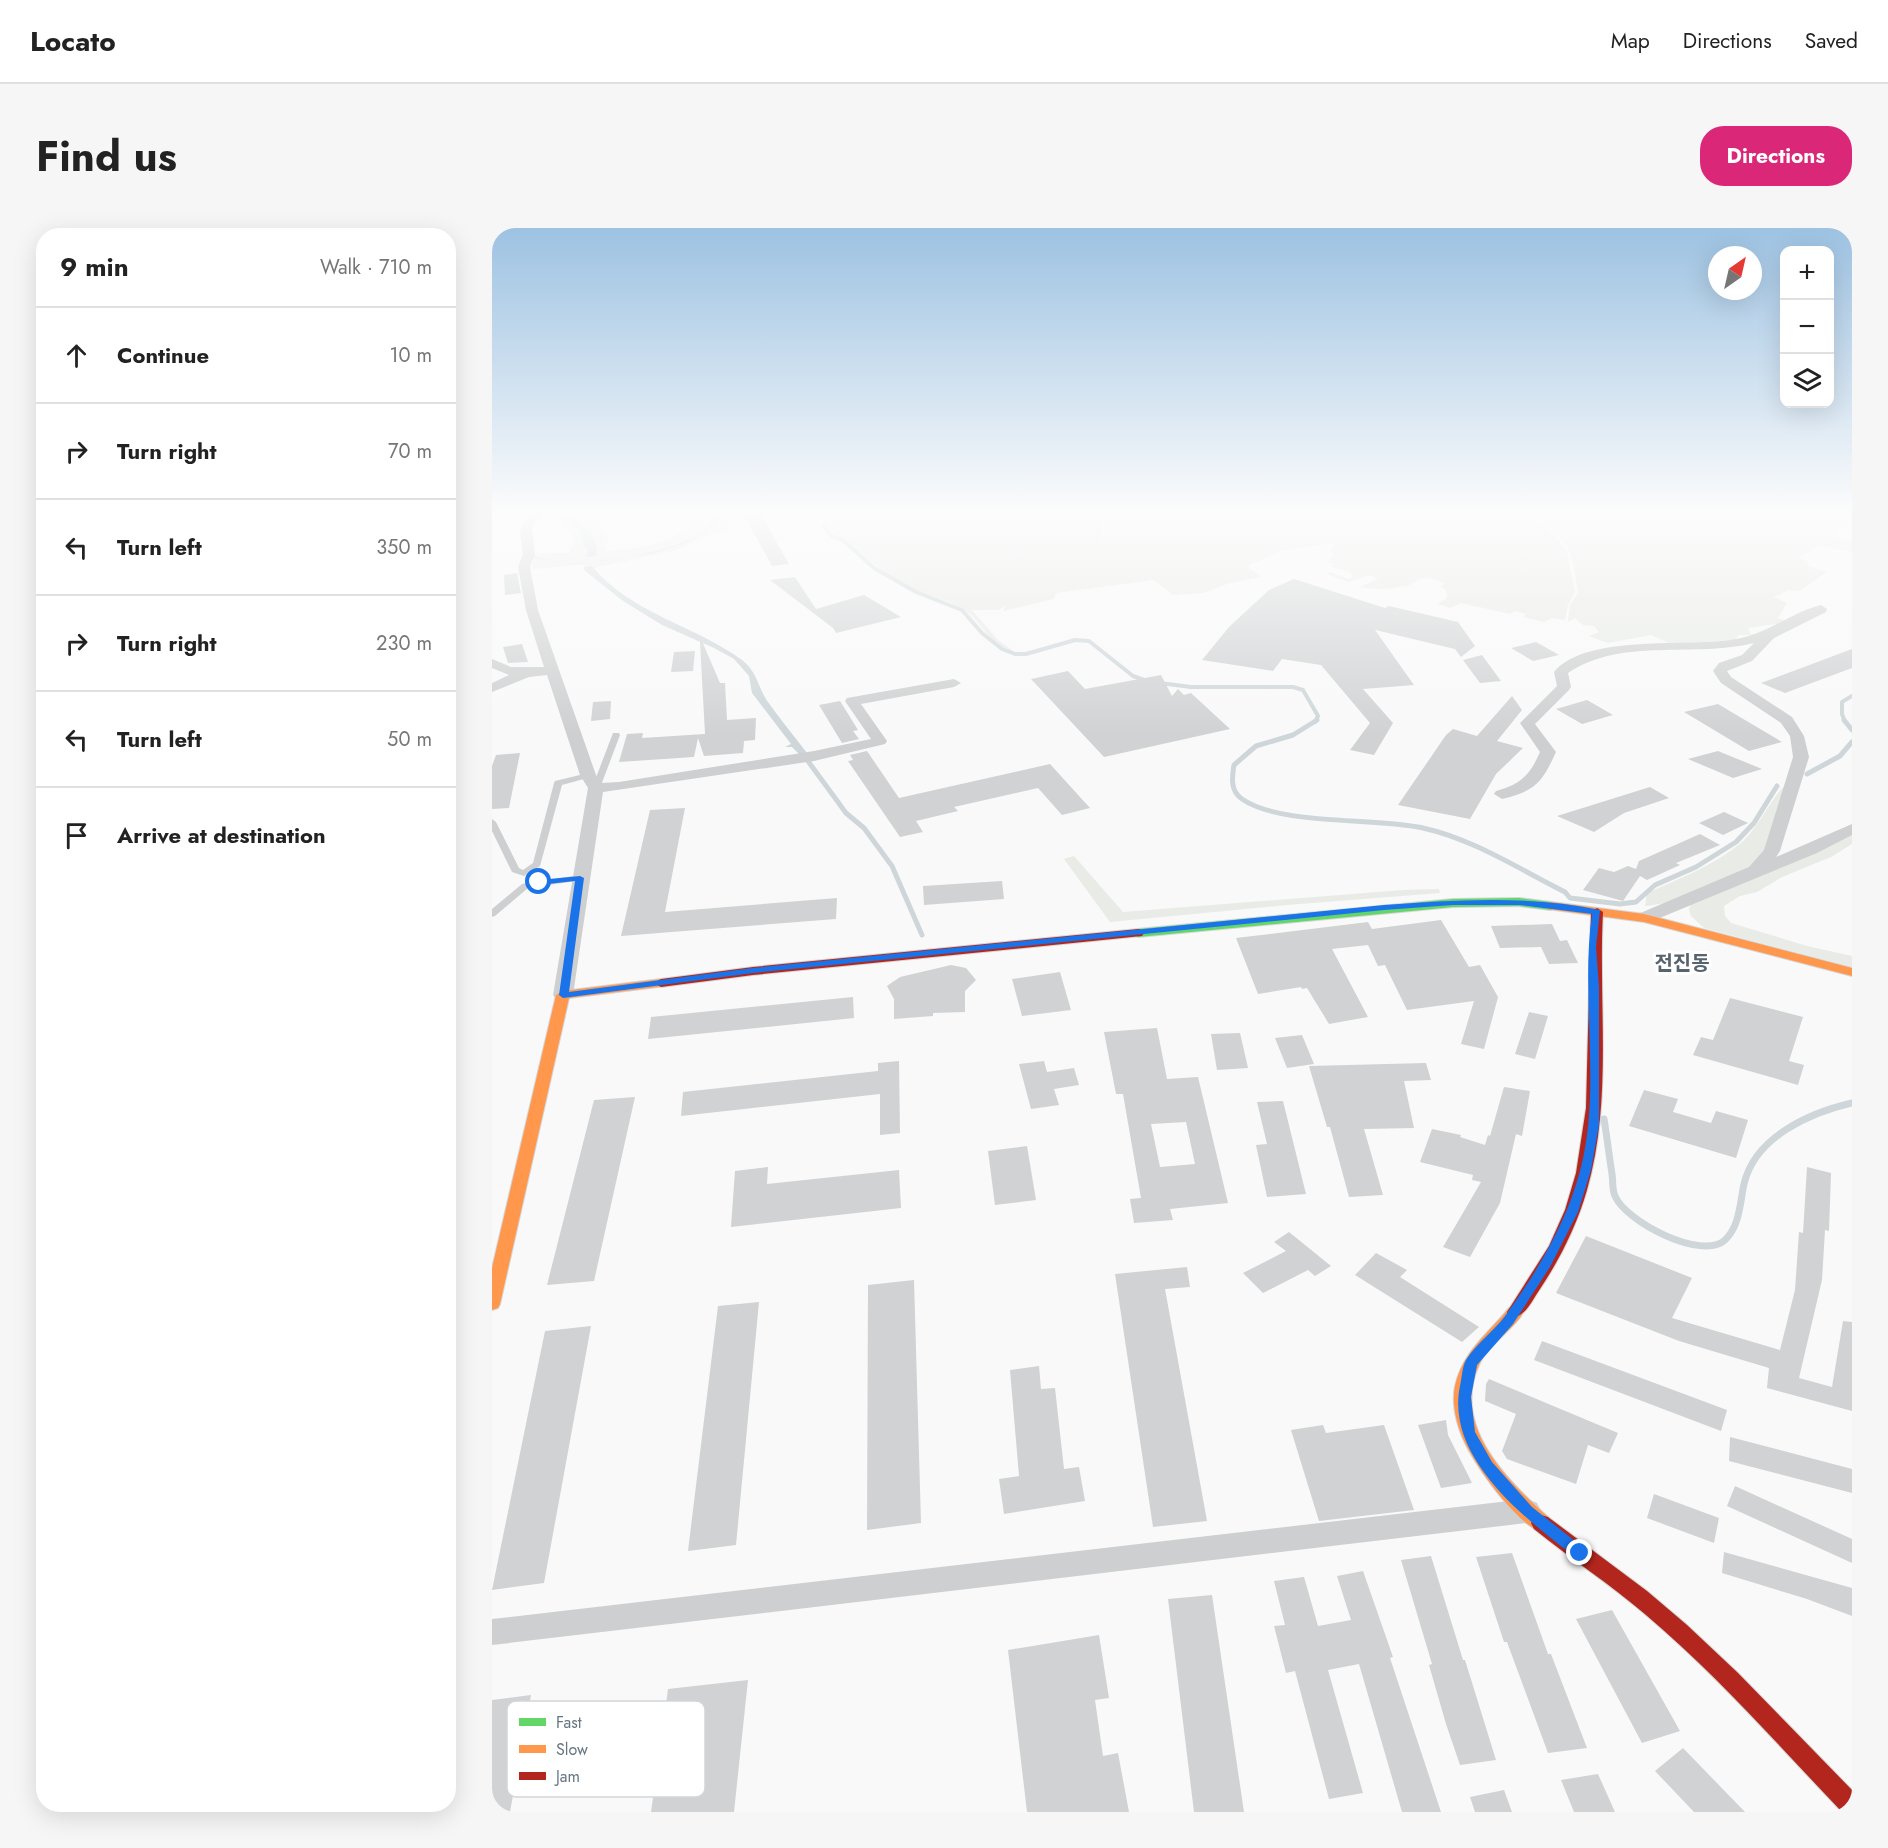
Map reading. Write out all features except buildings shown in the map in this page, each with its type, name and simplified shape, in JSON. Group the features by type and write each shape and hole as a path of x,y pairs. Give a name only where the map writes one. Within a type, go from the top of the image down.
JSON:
{"street":[{"path":"492,1304 563,995 592,781 532,610 528,587"},
{"path":"1502,794 1523,789 1538,774 1548,752 1527,723 1564,687 1561,672 1568,666 1583,658 1604,654 1654,648 1733,644 1769,635 1821,609"},
{"path":"1755,871 1772,851 1801,758 1797,736 1787,720 1726,680 1720,671 1724,666 1747,658 1769,635"},
{"path":"492,663 508,671 526,674"},
{"path":"492,688 526,674 554,670"},
{"path":"592,781 619,787 808,756 880,741 852,701 954,683"},
{"path":"1644,918 1852,830"},
{"path":"563,995 753,970 1408,906 1519,902 1644,918 1852,972"},
{"path":"1597,912 1592,947 1594,1125 1586,1170 1572,1212 1545,1264 1509,1321 1471,1363 1464,1397 1469,1432 1487,1466 1527,1511 1653,1608 1706,1657 1852,1806"},
{"path":"492,1632 1527,1511"}],"lane":[{"path":"492,822 515,870 524,873 532,869 537,864 558,783 592,781 616,735"},
{"path":"492,914 525,886 580,878"}],"shaded area":[{"path":"605,587 613,587 644,607 724,648 747,664 768,702 807,753 799,754 792,747 785,747 791,744 752,693 749,676 734,659 662,625 623,601"},
{"path":"910,587 1102,587 1056,593 1054,599 1003,611 1006,605 999,610 972,610 998,640 1016,653 998,644 963,609"},
{"path":"1163,587 1219,587 1203,593 1173,595"},
{"path":"1360,587 1400,587 1384,589"},
{"path":"1441,587 1574,587 1575,592 1568,605 1565,620 1551,618 1544,622 1523,617 1526,614 1515,611 1510,614 1461,603 1450,608 1438,604 1447,598 1446,590"},
{"path":"1577,587 1805,587 1799,591 1789,590 1774,597 1787,603 1778,618 1791,622 1748,628 1751,635 1738,635 1735,640 1671,644 1651,635 1608,643 1589,636 1599,632 1594,626 1583,625 1575,618 1568,622 1570,605 1578,593"},
{"path":"1788,784 1767,848 1750,870 1667,903 1645,906 1647,893 1709,865 1742,842 1778,793"},
{"path":"1852,834 1852,844 1831,857 1782,877 1757,892 1740,896 1724,906 1725,916 1731,923 1807,946 1852,956 1852,967 1704,928 1691,916 1689,909 1691,905"},
{"path":"1074,856 1123,912 1403,890 1439,889 1440,893 1110,922 1064,859"}],"waterway":[{"path":"907,587 962,610 982,633 1002,649 1015,654 1026,654 1075,640 1089,641 1133,676 1147,681"},
{"path":"1160,683 1191,687 1293,687 1303,690 1318,716 1316,721"},
{"path":"1844,721 1842,702 1852,696"},
{"path":"1316,721 1293,735 1256,746 1234,765 1233,784 1238,796 1259,808 1280,813 1329,820 1403,825 1442,833 1495,856 1565,892 1570,898 1620,904 1636,902 1655,885 1696,867 1736,842 1754,823 1777,786"},
{"path":"1844,721 1852,730"},
{"path":"1807,774 1840,756 1852,742"},
{"path":"805,757 846,813 864,828 892,866 922,935"},
{"path":"1604,1119 1613,1191 1622,1206 1634,1217 1666,1236 1700,1246 1714,1245 1725,1240 1730,1234 1739,1213 1744,1184 1750,1167 1759,1153 1772,1140 1819,1113 1852,1103"}],"traffic: fast":[{"path":"1138,933 1453,903 1519,902 1551,906"}],"traffic: slow":[{"path":"1551,906 1644,918 1852,972"},
{"path":"492,1304 563,995 661,983"},
{"path":"1515,1312 1474,1357 1463,1388 1463,1411 1469,1432 1479,1453 1508,1491 1541,1523"}],"traffic: jam":[{"path":"1515,1312 1557,1246 1573,1210 1584,1173 1590,1141 1595,1076 1594,977 1597,912"},
{"path":"661,983 753,971 1138,933"},
{"path":"1541,1523 1612,1576 1680,1632 1755,1705 1852,1806"}],"district":[{"name":"전진동","path":"1682,963"}],"route":[{"path":"539,882 580,878 563,995 753,970 1384,908 1453,903 1519,902 1597,912 1592,947 1594,1125 1586,1170 1572,1212 1545,1264 1509,1321 1471,1363 1464,1397 1469,1432 1487,1466 1527,1511 1580,1553"}]}
